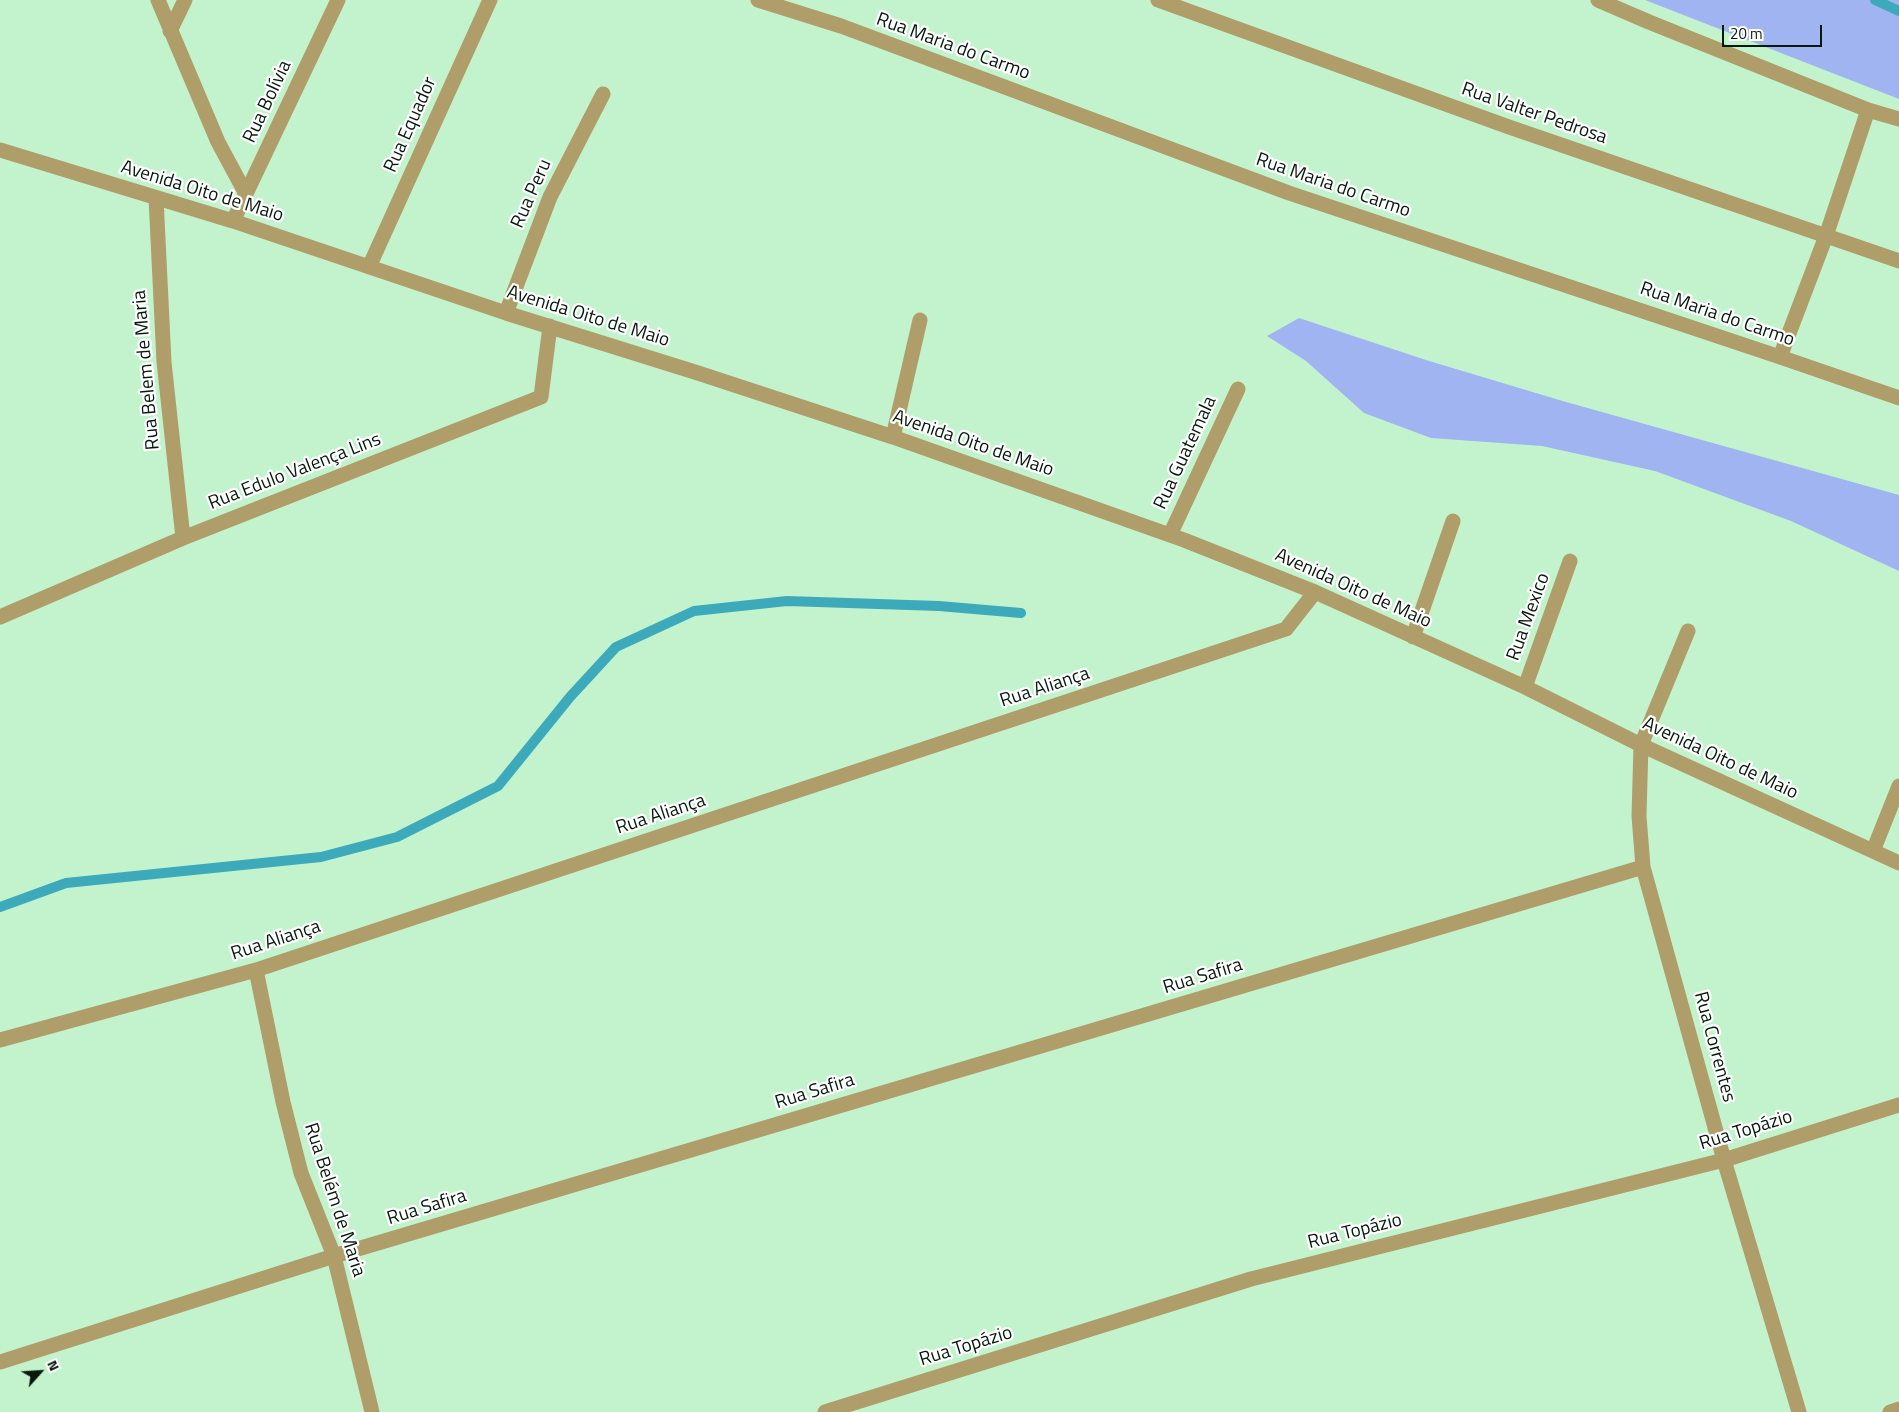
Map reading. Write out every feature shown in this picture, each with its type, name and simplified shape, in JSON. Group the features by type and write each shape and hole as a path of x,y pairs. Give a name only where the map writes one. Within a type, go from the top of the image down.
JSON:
{"street":[{"path":"158,0 218,142 246,194"},
{"path":"170,31 185,0"},
{"name":"Rua Bolívia","path":"233,221 338,0"},
{"name":"Rua Equador","path":"369,267 490,0"},
{"name":"Rua Maria do Carmo","path":"758,0 841,26 1289,193 1899,398"},
{"name":"Rua Valter Pedrosa","path":"1158,0 1188,5 1509,127 1899,261"},
{"path":"1598,0 1868,110 1899,119"},
{"name":"Rua Peru","path":"506,313 550,197 603,94"},
{"path":"1780,357 1826,236 1868,110"},
{"name":"Avenida Oito de Maio","path":"0,150 233,221 506,313 893,437 1170,535 1315,592 1525,687 1641,745 1899,863"},
{"name":"Rua Belem de Maria","path":"156,198 164,362 183,538"},
{"path":"893,437 920,320"},
{"name":"Rua Edulo Valença Lins","path":"0,617 183,538 540,397 550,326"},
{"name":"Rua Guatemala","path":"1170,535 1238,389"},
{"path":"1413,637 1453,521"},
{"name":"Rua Mexico","path":"1525,687 1570,561"},
{"name":"Rua Aliança","path":"0,1040 256,970 1286,629 1315,592"},
{"name":"Rua Correntes","path":"1688,631 1641,745 1638,816 1643,867 1724,1160 1799,1412"},
{"path":"1873,851 1899,786"},
{"name":"Rua Safira","path":"0,1362 334,1256 1643,867"},
{"name":"Rua Belém de Maria","path":"256,970 283,1102 301,1173 334,1256 372,1412"},
{"name":"Rua Topázio","path":"825,1412 1250,1280 1724,1160 1899,1105"},
{"path":"1890,1412 1899,1409"}],"shaded area":[{"path":"1645,0 1899,0 1899,99"},
{"path":"1299,318 1426,360 1566,402 1899,495 1899,571 1791,521 1655,471 1542,446 1431,438 1364,413 1306,361 1267,336"}],"waterway":[{"path":"1875,0 1899,11"},
{"path":"0,907 66,883 321,857 397,837 498,786 570,697 616,647 694,611 787,601 939,606 1021,613"}]}
